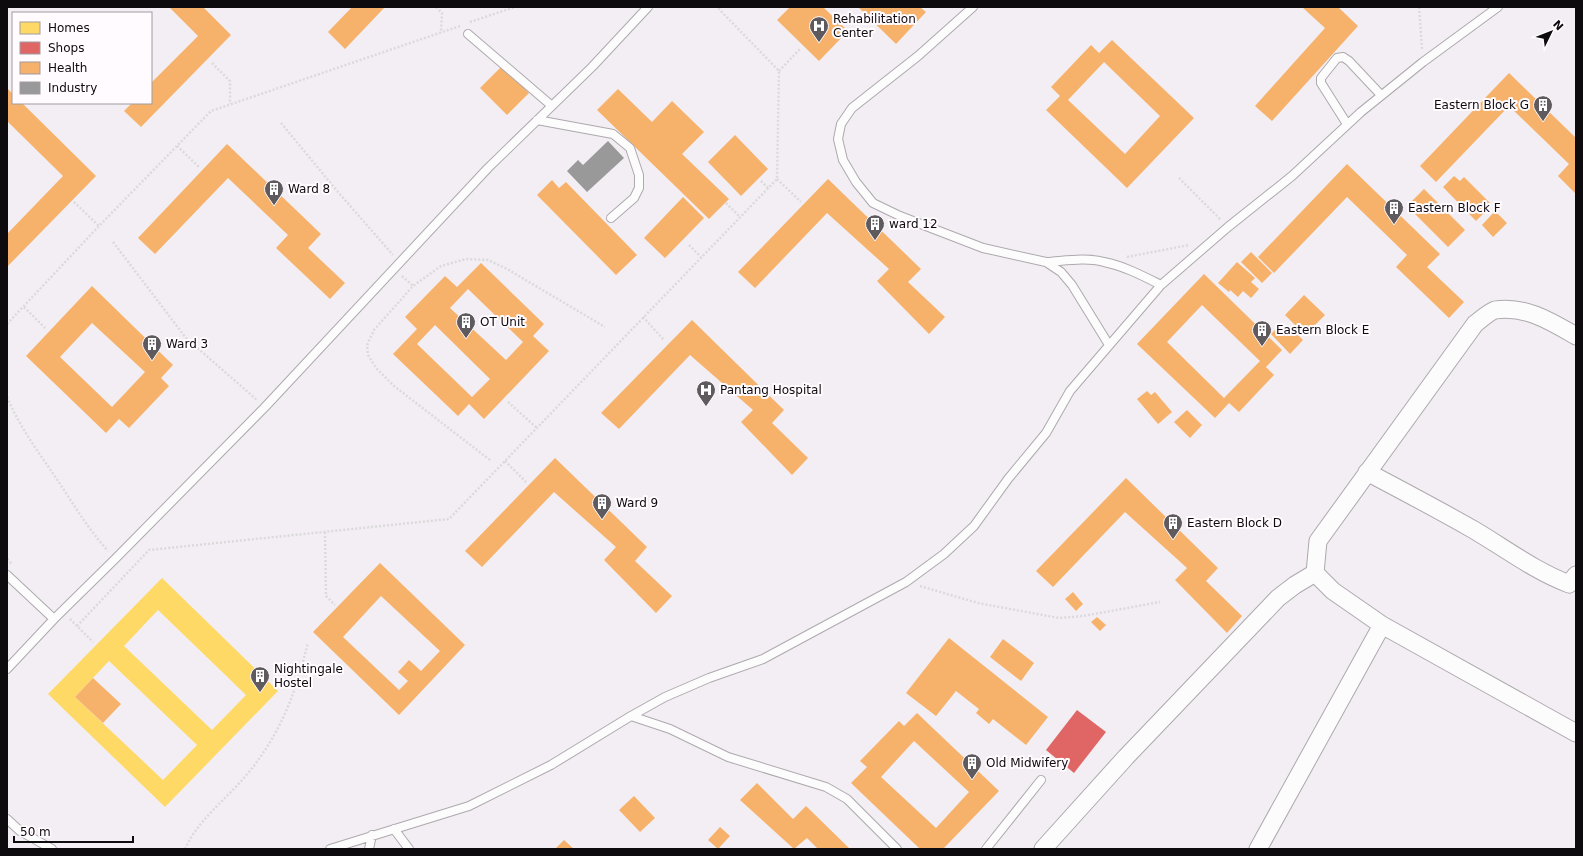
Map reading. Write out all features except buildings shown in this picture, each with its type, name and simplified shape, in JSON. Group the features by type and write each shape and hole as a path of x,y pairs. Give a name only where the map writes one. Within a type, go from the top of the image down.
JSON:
{"street":[{"path":"1315,573 1318,541 1475,324 1494,310 1515,310 1545,317 1576,336"},
{"path":"1367,472 1453,518 1554,578 1574,584"},
{"path":"1315,573 1333,591 1382,624 1576,733"},
{"path":"1043,849 1126,757 1278,598 1295,585 1315,573"},
{"path":"1258,849 1382,624"}],"lane":[{"path":"7,669 54,619 116,559 265,407 488,168 592,67 648,7"},
{"path":"973,7 918,56 852,108 841,124 838,140 843,160 856,182 873,203 900,216 982,248 1046,262 1080,260 1103,261 1135,272 1161,285"},
{"path":"330,849 469,806 550,765 665,697 709,678 763,659 906,582 944,554 974,526 1008,479 1046,433 1070,391 1161,285 1228,227 1292,176 1347,124 1381,95 1498,7"},
{"path":"468,34 552,106"},
{"path":"1347,124 1321,83 1321,78 1338,58 1343,57 1349,61 1381,95"},
{"path":"537,120 613,134 630,148 639,175 640,188 634,198 611,218"},
{"path":"1046,262 1061,272 1072,285 1108,345"},
{"path":"7,575 54,619"},
{"path":"631,716 670,728 728,757 826,787 847,799 897,849"},
{"path":"986,849 1041,780"},
{"path":"7,819 20,831 52,849"},
{"path":"394,829 409,849"},
{"path":"369,849 372,835"}],"path":[{"path":"436,7 442,13 441,32"},
{"path":"7,324 99,226 211,112 230,104 515,7"},
{"path":"717,7 779,70"},
{"path":"1419,7 1423,62"},
{"path":"77,626 150,550 449,519 777,179 779,70 800,49"},
{"path":"212,62 230,81 230,104"},
{"path":"281,122 338,192 401,263"},
{"path":"177,146 199,167"},
{"path":"1179,178 1228,227"},
{"path":"777,179 801,202"},
{"path":"761,181 768,188"},
{"path":"74,202 99,226"},
{"path":"726,203 740,217"},
{"path":"1103,261 1214,240"},
{"path":"113,242 186,338 265,407"},
{"path":"689,245 701,257"},
{"path":"490,460 394,386 376,368 368,355 367,345 374,330 413,286 441,266 466,259 488,260 507,269 605,327"},
{"path":"24,307 45,328"},
{"path":"643,318 664,340"},
{"path":"7,397 14,413 32,443 91,531 116,559"},
{"path":"508,402 536,428"},
{"path":"505,461 526,482"},
{"path":"325,532 326,596 335,605"},
{"path":"906,582 978,603 1059,618 1083,616 1160,602"},
{"path":"62,611 93,642"},
{"path":"185,849 197,829 213,809 249,773 273,737 292,698 308,643"}],"place":[{"name":"Rehabilitation Center","path":"819,43"},
{"name":"Eastern Block G","path":"1543,122"},
{"name":"Ward 8","path":"274,206"},
{"name":"Eastern Block F","path":"1394,225"},
{"name":"ward 12","path":"875,241"},
{"name":"OT Unit","path":"466,339"},
{"name":"Eastern Block E","path":"1262,347"},
{"name":"Ward 3","path":"152,361"},
{"name":"Pantang Hospital","path":"706,407"},
{"name":"Ward 9","path":"602,520"},
{"name":"Eastern Block D","path":"1173,540"},
{"name":"Nightingale Hostel","path":"260,693"},
{"name":"Old Midwifery","path":"972,780"}]}
